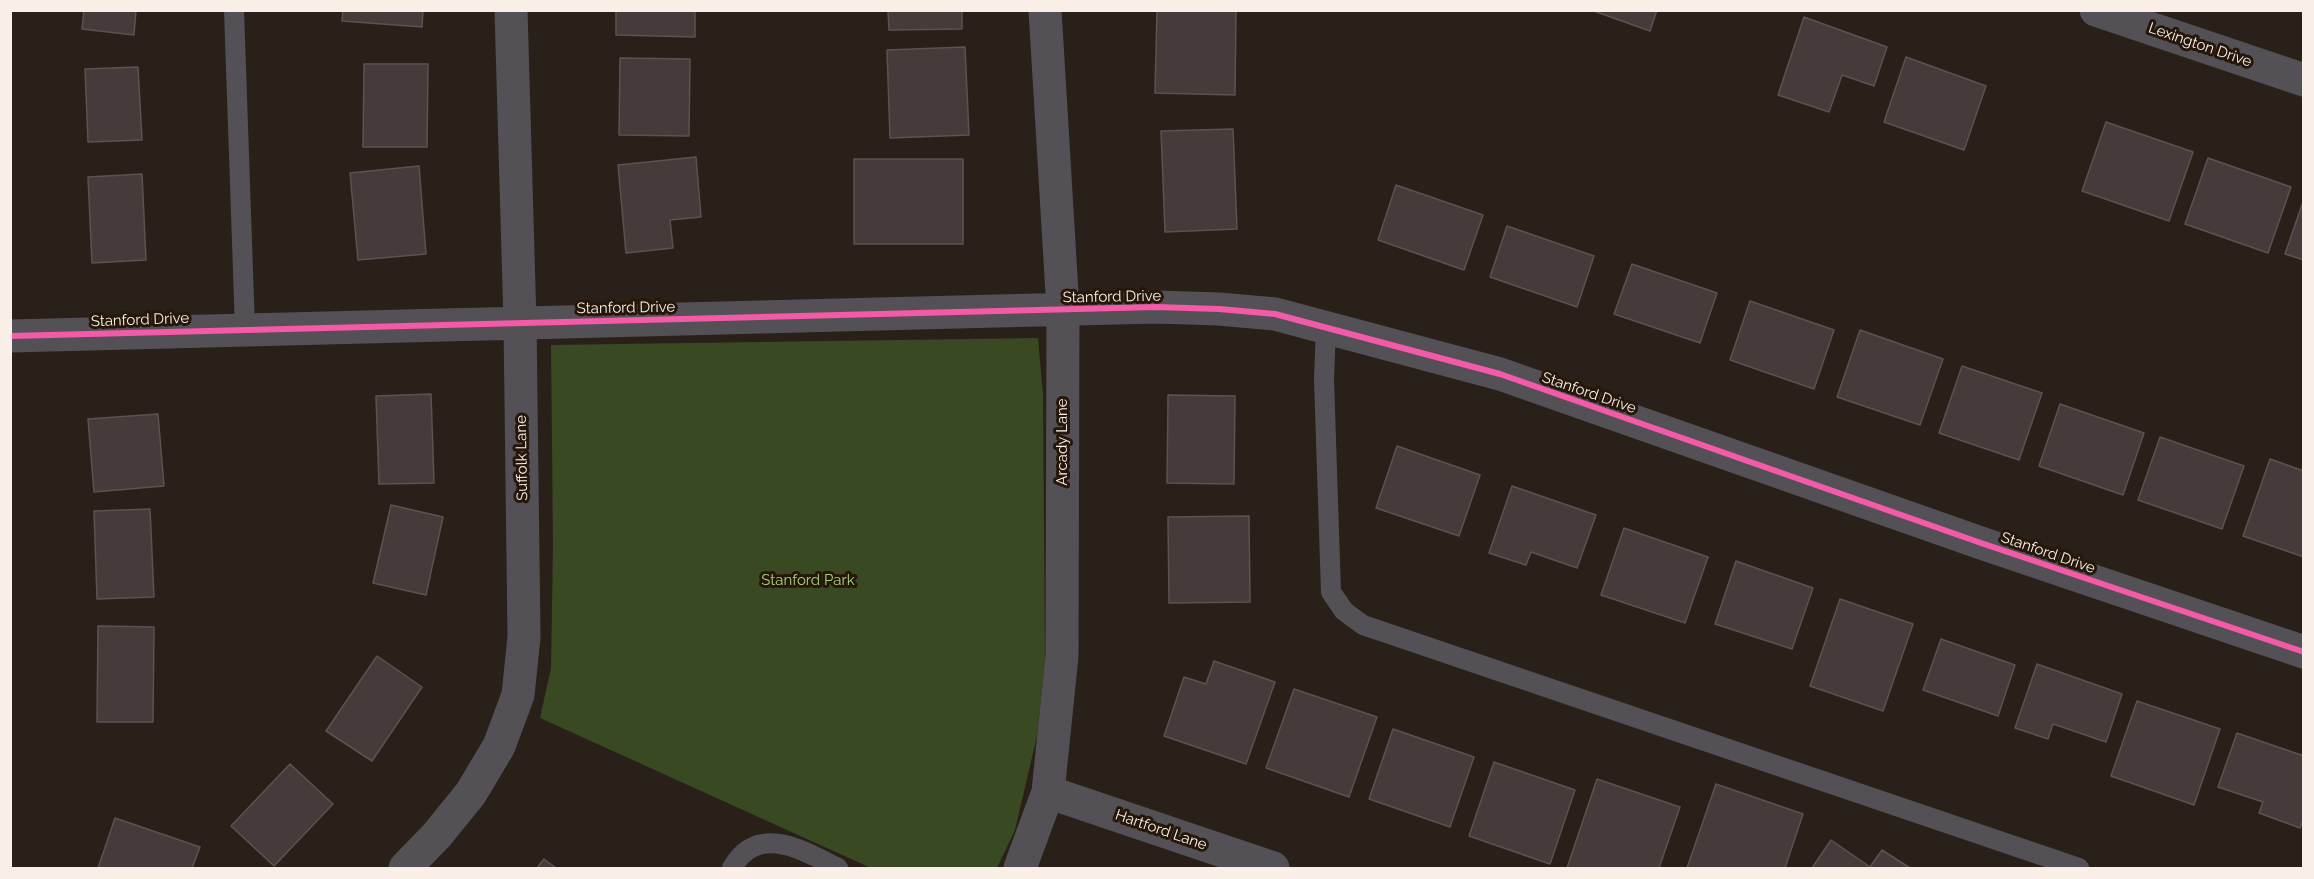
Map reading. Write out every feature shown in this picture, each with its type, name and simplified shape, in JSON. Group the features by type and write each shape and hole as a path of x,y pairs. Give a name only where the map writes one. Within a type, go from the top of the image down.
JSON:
{"street":[{"name":"Suffolk Lane","path":"405,868 437,835 471,793 499,746 518,695 524,637 520,322 511,10"},
{"name":"Arcady Lane","path":"1020,868 1048,792 1062,656 1063,310 1045,10"},
{"name":"Lexington Drive","path":"2096,10 2304,80"},
{"name":"Stanford Drive","path":"10,336 1156,307 1275,314 1500,374 1981,543 2304,652"},
{"name":"Hartford Lane","path":"1048,792 1273,868"}],"lane":[{"path":"234,10 245,329"},
{"path":"1326,328 1324,379 1331,592 1344,611 1363,625 2066,866"},
{"path":"732,868 748,849 764,843 777,843 800,849 838,868"}],"green space":[{"name":"Stanford Park","path":"1038,338 1043,395 1045,661 1037,736 1015,830 997,868 871,868 540,718 551,668 553,544 551,345"}],"building":[{"path":"84,10 136,10 134,35 82,29"},
{"path":"343,10 423,10 422,27 342,21"},
{"path":"616,10 695,10 695,37 616,35"},
{"path":"888,10 962,10 962,29 889,30"},
{"path":"1157,10 1236,10 1235,95 1155,93"},
{"path":"1591,10 1657,10 1650,31"},
{"path":"1804,17 1887,47 1874,86 1842,75 1829,112 1778,95"},
{"path":"965,47 969,135 890,138 887,50"},
{"path":"1906,57 1986,86 1964,150 1884,122"},
{"path":"620,58 690,59 689,136 619,135"},
{"path":"364,64 428,64 427,147 363,147"},
{"path":"138,67 142,140 88,142 85,69"},
{"path":"2106,122 2193,152 2169,221 2082,191"},
{"path":"1233,129 1237,229 1165,232 1161,131"},
{"path":"696,157 701,217 670,220 673,248 626,253 618,165"},
{"path":"2208,158 2291,187 2268,253 2185,224"},
{"path":"854,159 963,159 963,244 854,244"},
{"path":"419,166 426,254 358,260 350,173"},
{"path":"142,174 146,260 92,263 88,177"},
{"path":"1396,185 1483,215 1464,270 1378,240"},
{"path":"2304,199 2304,260 2285,254"},
{"path":"1507,226 1594,256 1577,307 1490,277"},
{"path":"1632,264 1717,293 1700,343 1614,314"},
{"path":"1750,301 1834,330 1814,389 1730,360"},
{"path":"1860,330 1943,359 1920,425 1837,397"},
{"path":"1962,366 2042,393 2019,460 1939,433"},
{"path":"431,394 434,483 379,484 376,396"},
{"path":"1168,395 1235,396 1234,484 1167,483"},
{"path":"2060,404 2144,433 2123,495 2039,466"},
{"path":"158,414 164,486 94,492 88,419"},
{"path":"2160,437 2244,466 2222,529 2138,500"},
{"path":"1397,446 1480,475 1459,536 1376,508"},
{"path":"2270,459 2304,471 2304,557 2243,536"},
{"path":"1512,486 1596,515 1577,568 1531,552 1526,565 1489,553"},
{"path":"391,505 443,517 426,595 373,583"},
{"path":"150,509 154,597 97,599 94,511"},
{"path":"1249,516 1250,602 1169,603 1168,517"},
{"path":"1624,528 1708,557 1685,623 1601,595"},
{"path":"1736,561 1813,588 1792,649 1715,624"},
{"path":"1840,599 1913,624 1883,711 1810,686"},
{"path":"98,626 154,627 153,722 97,722"},
{"path":"1941,639 2015,665 1998,716 1923,690"},
{"path":"377,656 422,687 372,761 326,731"},
{"path":"1214,661 1275,682 1246,764 1164,736 1184,677 1206,684"},
{"path":"2037,664 2122,694 2106,742 2053,724 2048,739 2015,728"},
{"path":"1294,689 1377,717 1349,797 1266,768"},
{"path":"2137,701 2220,729 2194,805 2111,776"},
{"path":"1393,729 1474,757 1450,827 1369,799"},
{"path":"2237,733 2304,756 2304,817 2300,828 2259,813 2263,802 2218,787"},
{"path":"1494,762 1575,790 1550,864 1469,836"},
{"path":"290,764 333,804 274,866 231,826"},
{"path":"1597,779 1680,807 1659,868 1567,868"},
{"path":"1716,784 1803,814 1785,868 1687,868"},
{"path":"115,818 200,847 192,868 98,868"},
{"path":"1831,840 1870,867 1882,850 1910,868 1812,868"},
{"path":"544,859 556,868 537,868"}],"cycle path":[{"path":"10,336 1156,307 1275,314 1500,374 1981,543 2304,652"}]}
